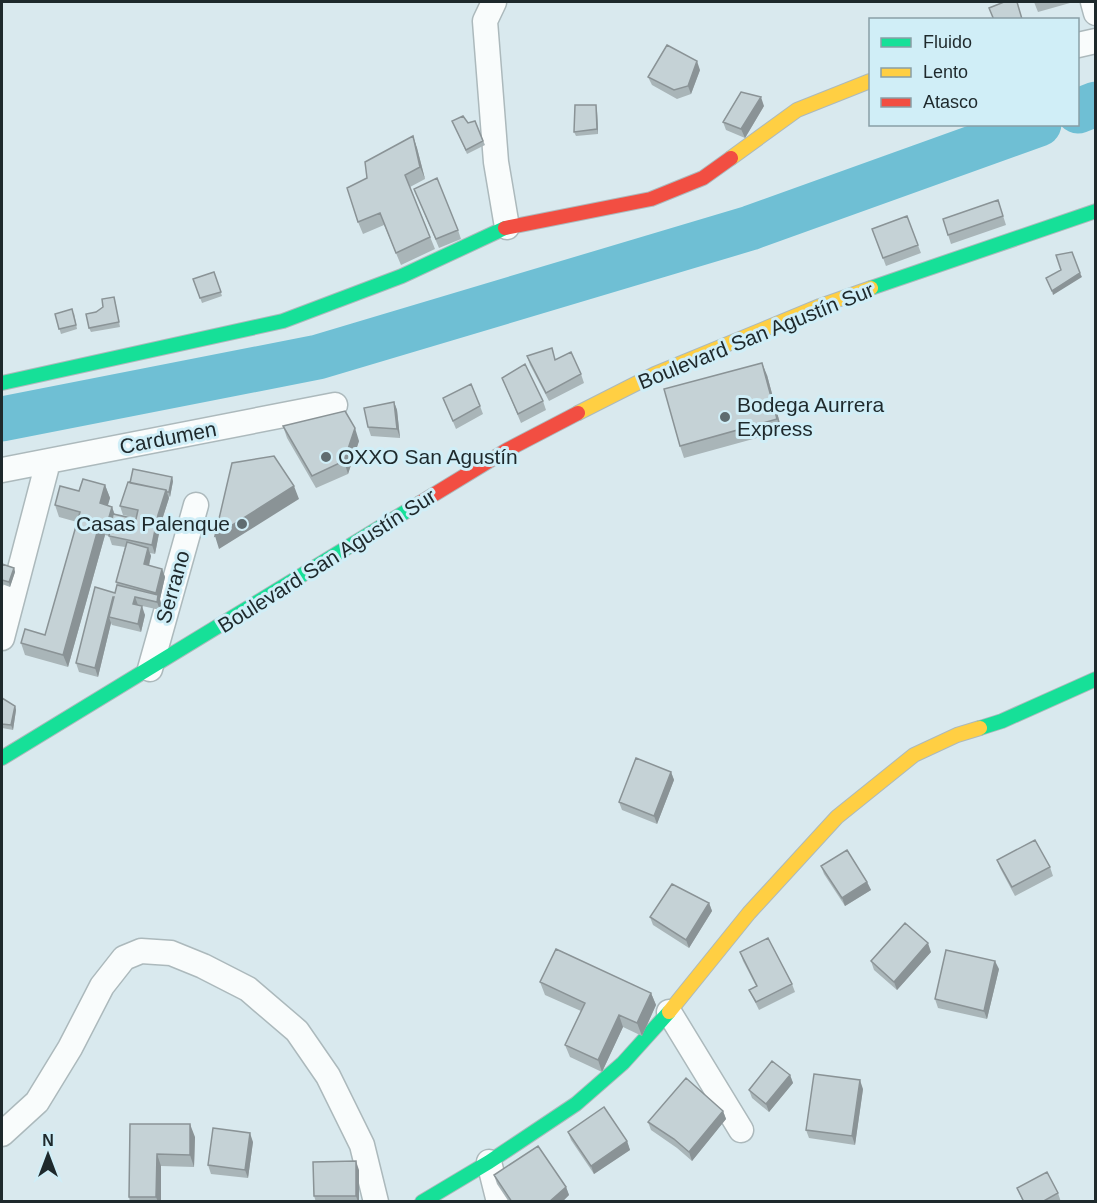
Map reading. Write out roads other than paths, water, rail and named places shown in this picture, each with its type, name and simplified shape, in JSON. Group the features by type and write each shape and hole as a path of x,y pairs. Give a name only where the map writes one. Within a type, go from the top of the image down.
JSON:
{"street":[{"path":"1093,2 1095,14"},
{"path":"484,8 496,162 507,227"},
{"path":"1079,45 1095,41"},
{"path":"2,383 283,321 402,276 507,227 651,199 703,178 797,110 869,81"},
{"name":"Boulevard San Agustín Sur","path":"2,758 507,450 655,374 820,306 1095,212"},
{"name":"Cardumen","path":"2,470 335,405"},
{"path":"2,638 48,462"},
{"name":"Serrano","path":"150,669 196,505"},
{"path":"422,1202 489,1162 576,1104 623,1063 669,1012 749,913 837,817 914,755 1095,679"},
{"path":"2,1134 37,1102 70,1048 102,986 124,958 141,951 171,953 248,989 297,1031 328,1077 362,1145 376,1202"},
{"path":"669,1012 741,1130"},
{"path":"489,1162 499,1202"}],"waterway":[{"path":"1079,111 1096,104"},
{"path":"2,419 318,357 750,228 1033,126"}],"place":[{"name":"Bodega Aurrera Express","path":"725,417"},
{"name":"OXXO San Agustín","path":"326,457"},
{"name":"Casas Palenque","path":"242,524"}]}
